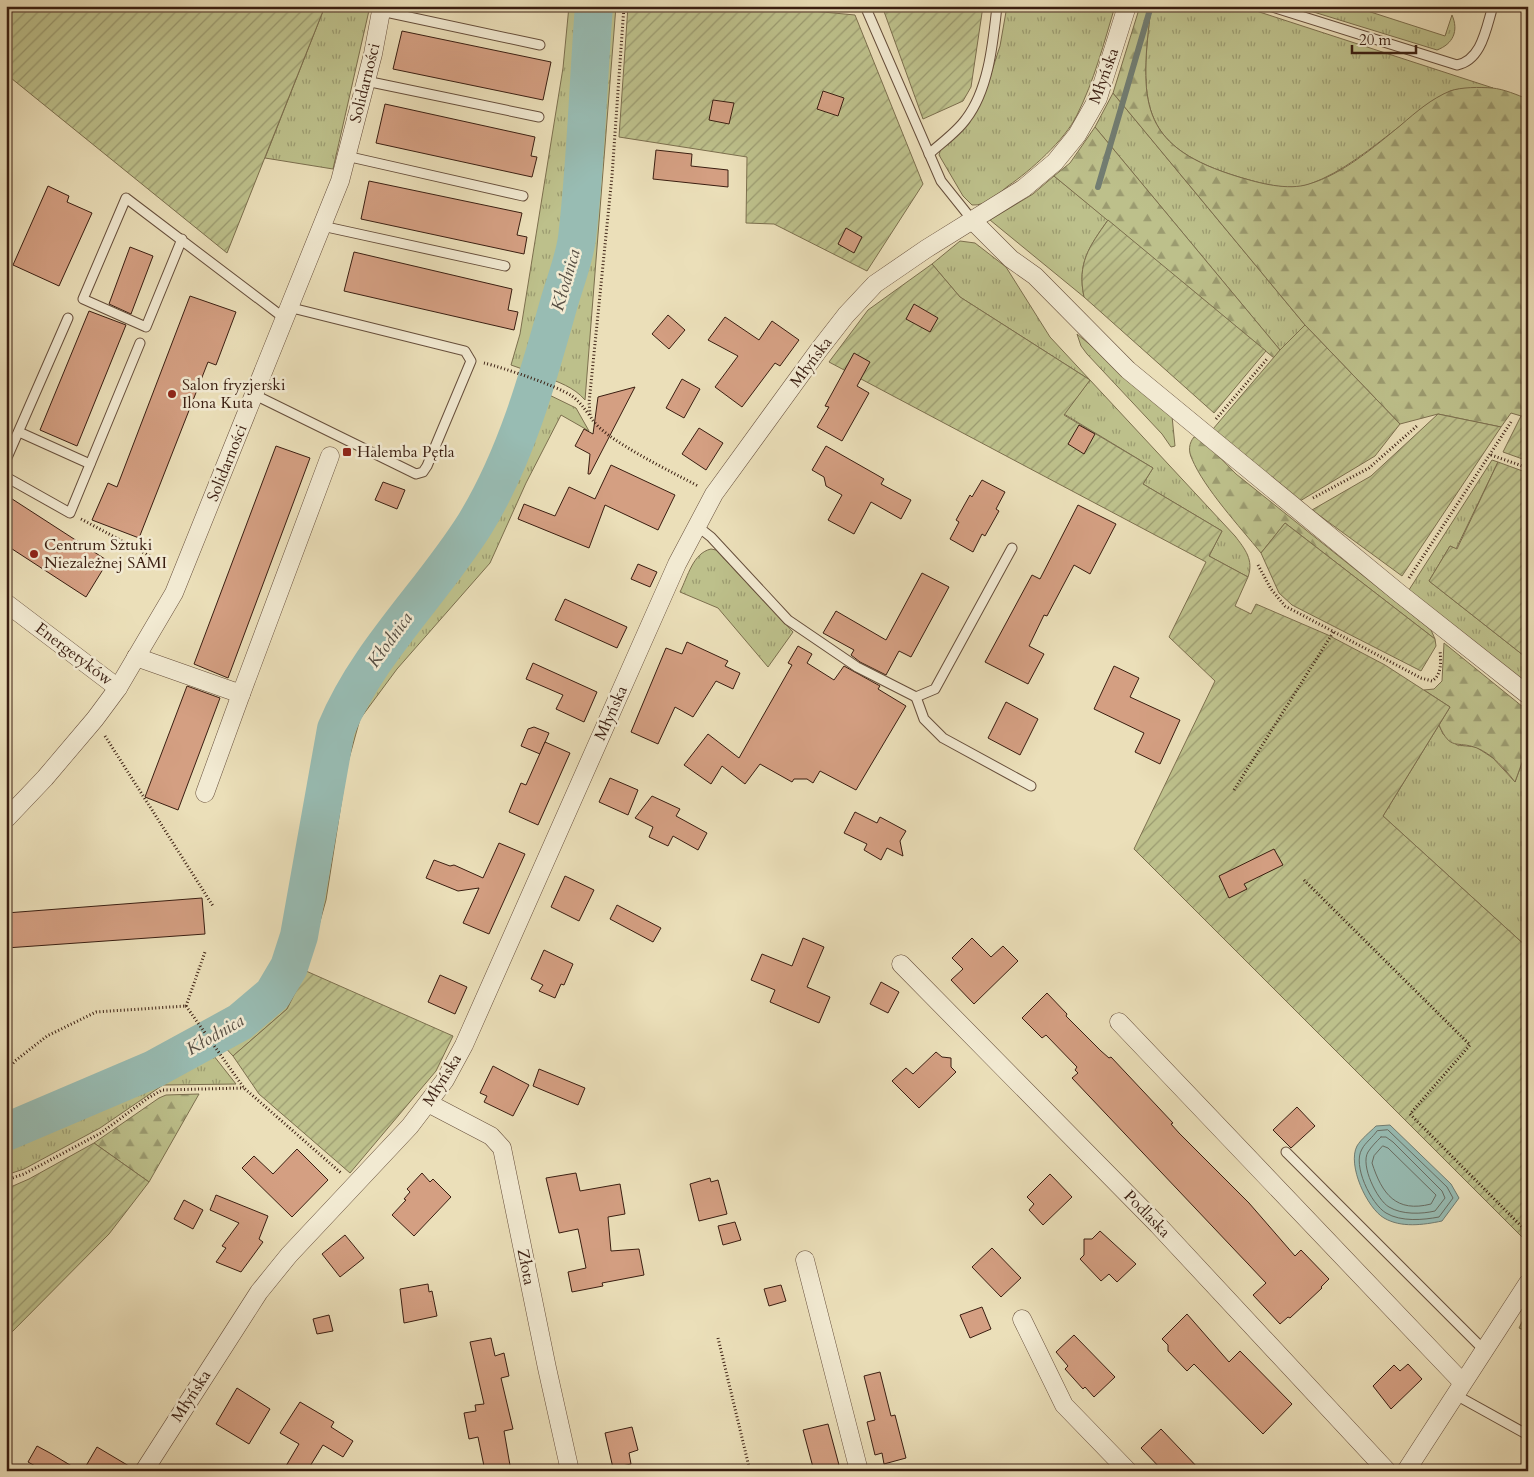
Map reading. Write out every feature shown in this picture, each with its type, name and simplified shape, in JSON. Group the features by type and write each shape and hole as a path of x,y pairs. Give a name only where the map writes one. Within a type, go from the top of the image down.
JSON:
{"street":[{"name":"Młyńska","path":"144,1471 258,1292 289,1255 410,1126 428,1103 464,1045 677,564 714,494 818,351 846,315 875,284 926,249 1024,188 1055,162 1077,135 1098,98 1127,6"},
{"name":"Solidarności","path":"6,820 45,778 95,719 118,688 174,593 340,182 366,81 381,8"},
{"path":"973,221 1011,259 1035,276 1128,370 1399,593 1528,695"},
{"path":"204,794 330,456"},
{"name":"Energetyków","path":"6,603 118,688"},
{"path":"136,657 241,694"},
{"name":"Podlaska","path":"900,964 1158,1225 1387,1471"},
{"path":"1119,1022 1458,1388"},
{"name":"Złota","path":"428,1103 491,1136 502,1148 546,1368 570,1471"},
{"path":"805,1260 859,1471"},
{"path":"1412,1468 1458,1388 1528,1283"},
{"path":"1022,1319 1064,1405 1128,1471"}],"lane":[{"path":"866,6 941,181 973,221"},
{"path":"929,154 966,119 981,88 992,50 997,6"},
{"path":"1269,6 1457,65 1466,63 1475,56 1493,6"},
{"path":"381,8 540,45"},
{"path":"366,81 539,117"},
{"path":"346,156 523,196"},
{"path":"182,239 146,328 83,299 126,198 286,312 465,351 471,361 427,466 423,472 416,474 255,395"},
{"path":"322,226 505,266"},
{"path":"6,460 68,318"},
{"path":"6,477 70,513 140,343"},
{"path":"18,432 90,464"},
{"path":"697,526 711,537 788,620 857,667 916,697 924,719 943,738 1031,786"},
{"path":"916,697 935,689 1012,548"},
{"path":"1286,1152 1484,1350"},
{"path":"1458,1388 1528,1435"}],"path":[{"path":"591,418 590,403 612,176 624,6"},
{"path":"1204,433 1267,359"},
{"path":"499,367 558,390 581,404 598,427 714,494"},
{"path":"1399,593 1511,422"},
{"path":"1295,508 1369,468 1418,425"},
{"path":"1491,454 1528,468"},
{"path":"70,513 150,556"},
{"path":"1258,564 1271,589 1286,606 1421,678 1432,681 1435,679 1440,668 1440,625"},
{"path":"1234,790 1334,631"},
{"path":"95,719 121,764 213,906"},
{"path":"1304,880 1470,1045 1410,1114 1528,1233"},
{"path":"186,1006 205,952"},
{"path":"6,1071 15,1061 47,1036 96,1012 186,1006"},
{"path":"186,1006 244,1088 354,1185"},
{"path":"6,1180 24,1174 101,1133 148,1098 162,1090 244,1088"},
{"path":"718,1338 750,1471"}],"green space":[{"path":"6,6 325,6 227,253 6,74"},
{"path":"325,6 370,6 333,169 265,158"},
{"path":"569,6 581,6 565,232 553,290 528,371 511,365 520,334 563,68"},
{"path":"599,6 616,6 585,400 571,388 543,376 581,246"},
{"path":"628,6 759,6 855,15 923,184 867,271 774,224 746,223 747,157 619,137"},
{"path":"882,6 983,6 971,87 963,101 923,119"},
{"path":"1007,6 1115,6 1094,75 1077,115 1064,135 1026,172 991,199 982,204 972,205 963,196 939,155 941,148 987,86 1000,46"},
{"path":"1140,6 1147,6 1150,16 1146,75 1148,99 1154,120 1166,137 1183,152 1207,165 1255,182 1292,187 1309,184 1334,174 1358,159 1424,106 1450,91 1476,87 1492,88 1528,99 1528,418 1511,413 1501,427 1438,414 1400,424 1305,325 1113,93"},
{"path":"1147,6 1241,6 1493,88 1461,89 1444,94 1356,159 1322,179 1310,184 1293,187 1265,184 1207,165 1183,152 1166,137 1154,120 1148,99 1146,75 1150,16"},
{"path":"1294,6 1352,6 1445,36 1452,15 1455,32 1451,41 1437,50"},
{"path":"1113,93 1305,325 1280,350 1095,127"},
{"path":"1095,127 1280,350 1274,358 1054,176 1070,163"},
{"path":"1054,176 1108,220 1086,256 1082,274 1084,297 990,220 1033,194"},
{"path":"1108,220 1266,351 1214,413 1084,297 1082,274 1086,256"},
{"path":"960,241 975,243 1006,267 1050,337 1090,380 960,297 932,264"},
{"path":"932,264 960,297 1090,380 1064,415 1153,468 1143,484 1222,531 1209,556 1248,577 1235,606 1251,614 1256,604 1328,635 1385,665 1450,707 1383,816 1528,948 1528,1243 1134,849 1215,681 1169,637 1206,562 829,362 868,310"},
{"path":"1305,325 1400,424 1375,456 1300,501 1213,429 1280,350"},
{"path":"1077,334 1167,408 1172,416 1175,446 1171,447 1162,434 1087,354 1081,346"},
{"path":"1090,380 1235,536 1248,555 1250,571 1248,577 1209,556 1222,531 1143,484 1153,468 1064,414"},
{"path":"539,390 576,408 589,431 561,415 526,483 490,563 397,669 360,719 347,766 326,900 306,971 287,1009 233,1056 221,1043 251,1026 266,1011 290,980 297,965 312,902 341,741 359,695 474,535 514,457"},
{"path":"1438,414 1501,427 1402,576 1312,510 1371,476"},
{"path":"1521,416 1528,418 1528,461 1503,452"},
{"path":"1194,437 1200,437 1236,474 1431,630 1435,639 1285,523 1261,553 1223,507 1198,470 1190,450 1190,444"},
{"path":"1492,460 1498,462 1456,549 1450,546 1429,581 1528,659 1528,688 1407,593"},
{"path":"1498,462 1528,473 1528,659 1429,581 1450,546 1457,549"},
{"path":"1285,523 1435,639 1436,646 1421,671 1292,605 1279,593 1261,553"},
{"path":"716,550 793,632 768,667 718,608 680,592 695,560 705,551"},
{"path":"1444,643 1528,711 1528,746 1515,782 1503,767 1488,754 1477,748 1455,744 1447,739 1443,733 1439,725 1450,707 1424,690 1434,689 1442,681"},
{"path":"1439,725 1443,734 1457,745 1476,747 1493,758 1515,782 1528,746 1528,948 1383,816"},
{"path":"306,971 453,1036 436,1071 350,1173 259,1094 233,1056 287,1009"},
{"path":"210,1051 236,1084 163,1085 100,1128 24,1169 6,1175 6,1139 102,1100"},
{"path":"199,1094 149,1182 94,1143 159,1098 166,1095"},
{"path":"94,1143 149,1182 109,1234 6,1338 6,1189 29,1179"},
{"path":"1528,1310 1528,1332 1519,1328"}],"water":[{"path":"1390,1125 1451,1184 1459,1198 1442,1221 1412,1225 1391,1221 1378,1213 1365,1196 1355,1164 1357,1146 1376,1126"}],"building":[{"path":"402,31 551,62 543,100 393,69"},
{"path":"823,91 844,98 838,116 817,109"},
{"path":"713,100 734,103 729,124 709,120"},
{"path":"385,104 535,137 531,156 537,157 532,177 376,143"},
{"path":"656,150 692,154 691,166 728,170 728,187 653,179"},
{"path":"369,181 522,213 517,235 527,237 524,254 361,219"},
{"path":"48,186 69,196 67,202 92,213 59,286 13,265"},
{"path":"846,228 862,237 854,253 838,244"},
{"path":"130,247 153,256 131,314 109,304"},
{"path":"354,252 512,289 508,310 518,312 514,330 344,291"},
{"path":"190,296 236,312 216,365 208,362 139,538 92,520 108,483 117,487"},
{"path":"914,304 938,318 930,332 906,319"},
{"path":"89,311 126,325 77,446 40,430"},
{"path":"668,315 685,330 669,349 652,334"},
{"path":"725,317 759,340 772,321 799,340 780,366 775,363 742,407 715,387 738,356 708,340"},
{"path":"854,353 870,362 857,386 869,393 842,441 817,427 829,407 825,406"},
{"path":"682,379 700,389 684,418 666,408"},
{"path":"635,387 590,474 588,474 590,454 575,446 584,429 593,434 598,397"},
{"path":"1079,425 1095,434 1084,454 1068,444"},
{"path":"699,428 723,443 706,470 682,454"},
{"path":"276,446 310,458 228,678 194,664"},
{"path":"826,446 884,479 881,484 911,500 901,519 871,502 854,534 828,520 842,495 826,486 824,477 812,470"},
{"path":"611,465 675,495 658,530 605,505 589,548 518,519 524,504 555,516 569,487 595,499"},
{"path":"982,480 1005,492 996,509 999,511 985,536 982,534 973,552 950,539 959,522 956,520 970,495 972,497"},
{"path":"383,482 405,490 397,509 375,500"},
{"path":"6,495 108,561 86,597 6,545"},
{"path":"1078,505 1116,524 1090,574 1074,565 1047,616 1044,615 1029,646 1044,654 1028,684 985,662 1032,575 1040,579"},
{"path":"638,564 657,572 650,587 631,579"},
{"path":"922,573 949,587 911,657 899,651 886,675 860,662 851,655 854,650 823,633 836,611 886,640"},
{"path":"565,599 627,627 617,648 555,620"},
{"path":"687,642 728,661 725,666 740,673 733,689 716,681 693,717 675,707 658,744 631,732 666,648 682,654"},
{"path":"798,646 812,654 807,663 834,680 844,666 880,686 878,689 906,706 856,790 820,771 813,783 807,779 794,779 792,782 760,764 745,784 722,766 711,784 684,765 708,734 739,758 792,665 788,663"},
{"path":"533,663 597,692 584,722 556,709 563,695 526,679"},
{"path":"1114,666 1139,678 1130,697 1180,720 1160,764 1135,752 1144,733 1094,709"},
{"path":"187,686 220,698 178,810 145,797"},
{"path":"1006,702 1038,719 1020,755 988,738"},
{"path":"534,727 549,733 540,754 521,746 528,729"},
{"path":"545,742 570,753 538,825 509,812 521,783 526,785"},
{"path":"610,778 638,790 628,815 599,802"},
{"path":"652,796 680,809 676,816 707,833 698,850 673,836 668,846 649,837 653,827 635,818"},
{"path":"855,812 877,823 880,817 906,831 900,841 903,856 887,848 881,860 864,850 867,844 844,833"},
{"path":"499,843 525,854 489,934 463,923 479,888 458,891 426,878 434,860 450,866 454,865 483,878"},
{"path":"1274,849 1283,865 1244,884 1247,889 1229,898 1219,876"},
{"path":"565,876 594,890 579,921 551,907"},
{"path":"202,898 205,934 6,948 6,913"},
{"path":"617,905 661,928 653,942 610,919"},
{"path":"803,938 824,947 807,987 830,997 819,1023 770,1002 775,990 751,980 762,954 792,966"},
{"path":"972,938 991,957 1003,946 1018,961 974,1004 951,980 963,969 952,958"},
{"path":"544,950 573,964 564,985 561,984 555,998 539,991 543,985 531,979"},
{"path":"440,975 467,987 455,1014 428,1002"},
{"path":"881,982 899,992 888,1013 870,1004"},
{"path":"1047,993 1067,1014 1066,1016 1101,1051 1109,1058 1111,1057 1173,1123 1171,1124 1179,1133 1249,1203 1295,1256 1301,1250 1329,1279 1290,1318 1288,1317 1280,1324 1253,1295 1266,1283 1072,1078 1078,1073 1075,1070 1077,1067 1046,1035 1042,1038 1022,1018"},
{"path":"936,1052 942,1057 951,1058 951,1067 956,1072 919,1108 892,1081 906,1068 913,1074"},
{"path":"493,1066 529,1085 513,1116 484,1102 487,1096 480,1093"},
{"path":"539,1069 585,1088 578,1105 533,1086"},
{"path":"1297,1107 1315,1126 1291,1148 1273,1130"},
{"path":"297,1149 328,1180 292,1217 242,1168 254,1156 273,1174"},
{"path":"422,1173 430,1182 433,1179 451,1197 414,1236 392,1215 406,1200 404,1199 410,1192 407,1189"},
{"path":"576,1173 580,1191 620,1184 625,1214 608,1217 611,1251 639,1249 644,1275 602,1283 603,1286 572,1292 568,1272 586,1268 578,1229 559,1233 546,1178"},
{"path":"1050,1174 1072,1197 1043,1225 1029,1210 1034,1204 1027,1197"},
{"path":"710,1178 711,1182 718,1180 727,1214 699,1221 690,1184"},
{"path":"216,1195 268,1216 259,1239 263,1242 241,1272 216,1262 226,1248 222,1246 239,1223 210,1210"},
{"path":"184,1200 203,1210 193,1229 174,1219"},
{"path":"735,1222 741,1240 723,1245 718,1226"},
{"path":"1100,1231 1136,1264 1117,1282 1109,1274 1101,1281 1080,1259 1084,1255 1084,1239 1092,1239"},
{"path":"345,1235 364,1258 340,1277 322,1254"},
{"path":"992,1248 1021,1278 1001,1297 972,1267"},
{"path":"428,1284 429,1292 432,1291 437,1316 404,1323 400,1289"},
{"path":"781,1285 786,1301 769,1306 764,1289"},
{"path":"982,1307 991,1329 970,1338 960,1315"},
{"path":"1187,1314 1229,1362 1240,1351 1292,1404 1263,1434 1194,1364 1187,1371 1168,1351 1168,1345 1162,1339"},
{"path":"329,1315 333,1331 317,1334 313,1319"},
{"path":"1074,1335 1115,1377 1094,1397 1085,1387 1083,1389 1065,1369 1068,1366 1056,1352"},
{"path":"491,1338 495,1356 504,1353 509,1376 501,1378 513,1429 504,1431 511,1471 485,1471 478,1437 469,1439 464,1413 476,1411 475,1405 484,1404 470,1342"},
{"path":"1408,1364 1422,1379 1391,1409 1373,1386 1394,1365 1400,1371"},
{"path":"880,1372 891,1416 895,1415 906,1458 884,1464 882,1453 875,1455 867,1422 875,1420 864,1376"},
{"path":"237,1388 270,1409 249,1444 216,1424"},
{"path":"300,1402 334,1422 331,1427 353,1441 343,1457 323,1445 307,1471 283,1471 299,1444 280,1433"},
{"path":"828,1424 839,1465 832,1467 833,1471 814,1471 803,1430"},
{"path":"632,1427 638,1450 629,1453 631,1464 613,1468 605,1433"},
{"path":"1161,1429 1201,1471 1163,1471 1141,1448"},
{"path":"37,1446 80,1471 44,1471 28,1462"},
{"path":"97,1447 134,1469 133,1471 83,1471"}],"waterway":[{"name":"Kłodnica","path":"6,1132 154,1069 240,1022 273,994 289,967 299,936 336,729 349,701 365,674 458,550 490,498 514,444 543,360 576,246 585,151 594,6"},
{"path":"1098,187 1151,6"}],"place":[{"name":"Salon fryzjerski Ilona Kuta","path":"172,394"},
{"name":"Halemba Pętla","path":"347,452"},
{"name":"Centrum Sztuki Niezależnej SAMI","path":"34,554"}]}
